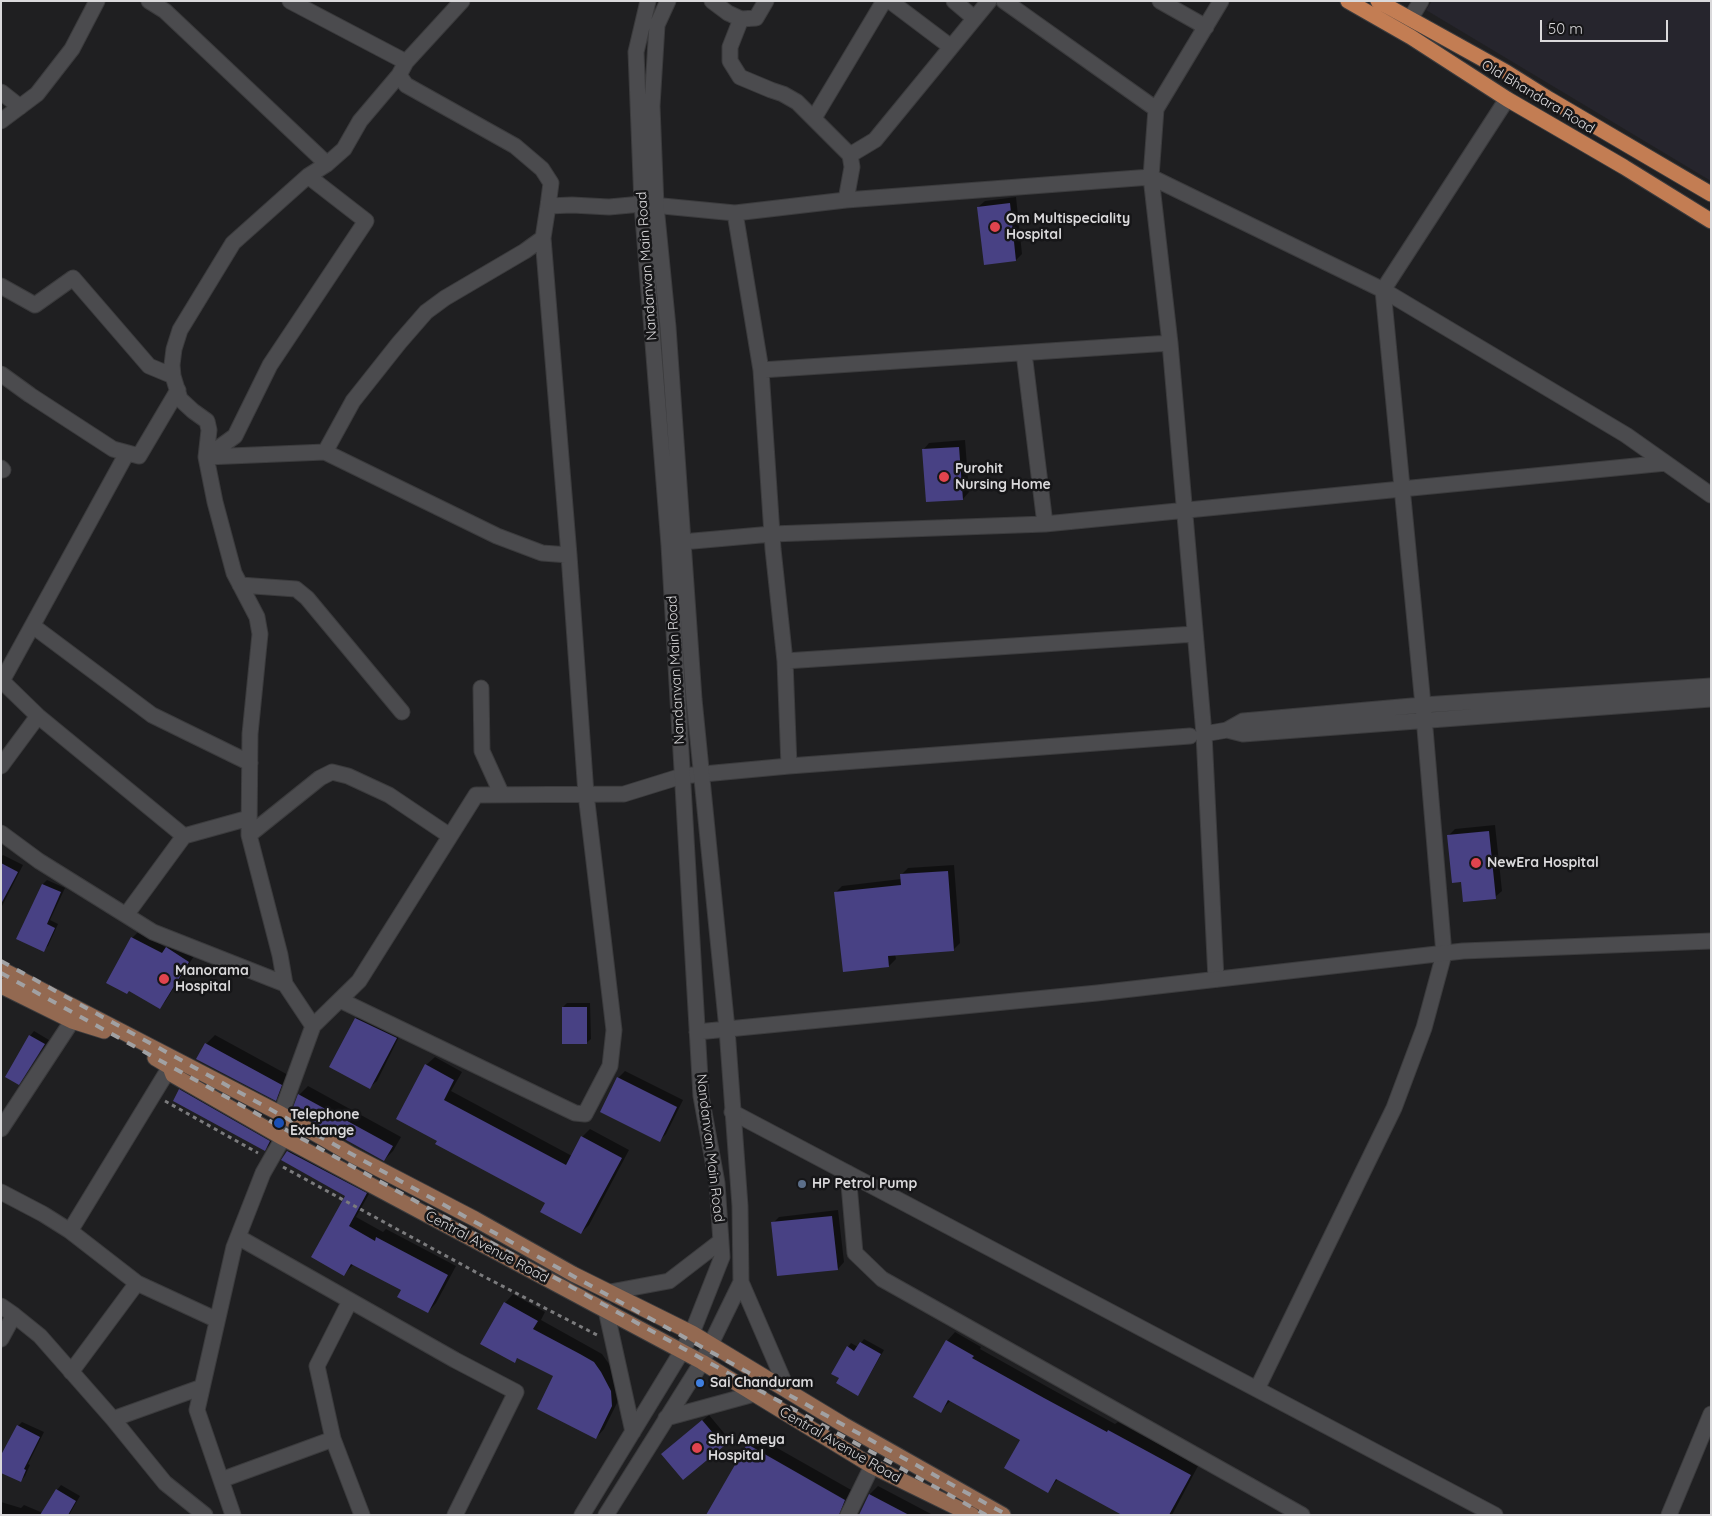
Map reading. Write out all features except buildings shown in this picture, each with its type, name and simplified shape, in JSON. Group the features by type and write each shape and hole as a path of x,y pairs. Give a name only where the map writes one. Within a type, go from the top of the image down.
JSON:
{"highway":[{"name":"Old Bhandara Road","path":"1348,1 1411,37 1507,99 1624,167 1711,221"},
{"path":"1378,1 1506,72 1556,104 1711,194"},
{"path":"1545,121 1556,104"}],"main road":[{"path":"1,969 281,1114 352,1156 476,1218 573,1274 692,1333 844,1425 1003,1515"},
{"name":"Central Avenue Road","path":"1,986 72,1022 105,1031 170,1067 173,1075 283,1138 702,1362 872,1466 972,1515"}],"street":[{"path":"1,120 37,94 72,49 97,1"},
{"path":"149,1 165,11 327,164"},
{"path":"290,1 317,9 403,68 406,85 515,146 542,169 550,183 543,238 586,794 614,1030 610,1066 586,1114 575,1113 340,1000"},
{"path":"313,1026 285,984 280,955 249,835 250,734 260,634 257,617 234,573 226,547 206,457 210,430 207,421 180,399 172,365 174,349 180,330 233,243 308,176 327,164 344,149 360,121 403,68 462,1"},
{"name":"Nandanvan Main Road","path":"648,1 636,52 649,205 701,1096 717,1183 722,1257 692,1333 682,1351"},
{"path":"668,1 657,25 649,205 668,327 694,699 727,1029 740,1206 741,1282 788,1390"},
{"path":"712,1 728,13 741,19 756,18 766,1"},
{"path":"814,118 884,1"},
{"path":"890,1 951,46"},
{"path":"954,1 974,18"},
{"path":"850,154 874,140 988,1"},
{"path":"1004,1 1156,109"},
{"path":"1160,1 1206,27"},
{"path":"1216,979 1197,735 1195,634 1170,344 1151,177 1156,109 1221,1"},
{"path":"1410,19 1422,1"},
{"path":"741,19 730,47 730,62 740,77 797,102 850,154 852,167 846,200"},
{"path":"1,92 20,107"},
{"path":"1257,1389 1394,1108 1424,1028 1444,954 1425,721 1383,290 1507,99"},
{"path":"206,457 235,436 270,365 366,221 308,176"},
{"path":"548,206 572,205 609,208 649,205 735,213 846,200 1151,177 1383,290 1626,435 1711,494"},
{"path":"735,213 760,370 772,534 785,660 789,766"},
{"path":"325,452 353,401 426,312 445,298 525,251 543,238"},
{"path":"1,286 35,305 72,278 149,366 175,383"},
{"path":"760,370 1170,344"},
{"path":"1024,353 1045,524"},
{"path":"1,374 113,449 140,456 175,383"},
{"path":"206,457 325,452 497,536 542,553 569,555"},
{"path":"127,453 2,680 38,716 184,836"},
{"path":"682,542 772,534 1045,524 1666,463"},
{"path":"240,585 296,589 325,619 402,712"},
{"path":"33,626 152,715 250,763"},
{"path":"785,660 1195,634"},
{"path":"233,1515 197,1410 234,1247 263,1173 283,1138 281,1114 313,1026 358,981 476,795 624,794 682,776 1197,735 1227,730 1243,721 1423,705 1711,686"},
{"path":"481,688 482,751 502,795"},
{"path":"1227,730 1243,734 1711,699"},
{"path":"1,766 38,716"},
{"path":"249,835 320,778 332,772 348,776 389,795 450,836"},
{"path":"126,915 184,836 249,818"},
{"path":"1,833 40,861 154,932 285,984"},
{"path":"697,1032 1077,995 1463,951 1711,941"},
{"path":"1,1129 72,1022"},
{"path":"70,1231 170,1067"},
{"path":"732,1112 1495,1515"},
{"path":"848,1173 856,1252 882,1279 1302,1515"},
{"path":"1,1192 43,1214 70,1231 137,1282 217,1320"},
{"path":"238,1236 455,1360 516,1392 455,1515"},
{"path":"610,1292 668,1281 721,1241"},
{"path":"72,1372 137,1282"},
{"path":"606,1515 702,1362 741,1282"},
{"path":"350,1301 317,1366 333,1439 362,1515"},
{"path":"1,1306 40,1336 166,1483 205,1515"},
{"path":"606,1310 633,1432"},
{"path":"1,1339 14,1315"},
{"path":"582,1515 682,1351"},
{"path":"113,1419 202,1387"},
{"path":"666,1418 754,1394"},
{"path":"1669,1515 1711,1414"},
{"path":"221,1480 333,1439"},
{"path":"848,1515 872,1466"}],"path":[{"path":"162,1099 473,1271 614,1344"}],"shaded area":[{"path":"1432,1 1711,1 1711,181 1426,10"}],"railway":[{"path":"1,961 1007,1515"},
{"path":"1,973 986,1515"}],"place":[{"name":"Om Multispeciality Hospital","path":"995,227"},
{"name":"Purohit Nursing Home","path":"944,477"},
{"name":"NewEra Hospital","path":"1476,863"},
{"name":"Manorama Hospital","path":"164,979"},
{"name":"Telephone Exchange","path":"279,1123"},
{"name":"HP Petrol Pump","path":"802,1184"},
{"name":"Sai Chanduram","path":"700,1383"},
{"name":"Shri Ameya Hospital","path":"697,1448"}]}
